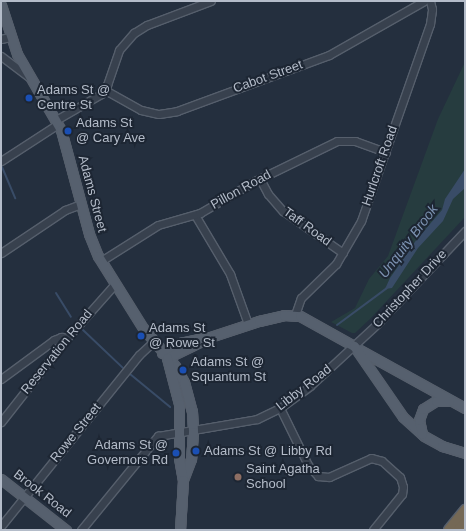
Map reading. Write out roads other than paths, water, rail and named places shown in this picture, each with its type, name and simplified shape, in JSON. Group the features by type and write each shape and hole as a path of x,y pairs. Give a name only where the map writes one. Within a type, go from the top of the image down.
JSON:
{"highway":[{"path":"449,530 465,510"},
{"path":"459,530 465,523"}],"main road":[{"name":"Adams Street","path":"1,5 5,38 34,82 57,122 81,204 101,261 153,342 180,372 190,398 193,432 191,459 183,480 180,530"},
{"path":"164,356 248,324 278,316 295,315 318,324 354,346 465,408"},
{"path":"354,346 400,412 424,436 442,446 465,453"},
{"name":"Adams Street","path":"164,356 178,400 179,464 183,480"},
{"path":"178,400 190,398"},
{"path":"424,436 419,420 425,406 441,400 454,403"},
{"name":"Brook Road","path":"1,479 66,530"}],"street":[{"path":"1,161 57,122 94,100 105,90 116,55 129,36 147,25 211,1"},
{"name":"Cabot Street","path":"105,90 141,110 159,114 177,111 329,54 424,1"},
{"name":"Hurlcroft Road","path":"295,315 301,298 329,272 344,253 361,221 430,24 432,9 430,1"},
{"path":"1,56 23,71 34,82"},
{"name":"Pillon Road","path":"101,261 158,225 195,215 260,178 342,140 355,141 386,152"},
{"name":"Taff Road","path":"260,178 272,200 288,216 344,253"},
{"path":"1,254 65,210 81,204"},
{"path":"195,215 227,268 248,324"},
{"name":"Christopher Drive","path":"354,346 465,231"},
{"name":"Reservation Road","path":"1,422 67,338 115,284"},
{"path":"1,379 54,340 61,337 67,338"},
{"name":"Rowe Street","path":"1,526 139,355 153,342"},
{"name":"Libby Road","path":"81,530 155,438 164,434 193,432 253,420 280,408 318,380 354,346"},
{"path":"280,408 310,468 321,477 332,476 372,458 382,460 397,474 403,484 402,494 373,530"}],"water":[{"path":"465,169 465,188 453,199 443,221 418,248 392,288 385,289 390,278 417,239 442,210 445,199"}],"waterway":[{"name":"Unquity Brook","path":"2,167 15,198"},
{"name":"Unquity Brook","path":"337,325 387,288"},
{"name":"Unquity Brook","path":"56,293 71,317"},
{"name":"Unquity Brook","path":"83,330 123,368"},
{"name":"Unquity Brook","path":"130,374 170,407"}],"place":[{"name":"Adams St @ Centre St","path":"29,98"},
{"name":"Adams St @ Cary Ave","path":"68,131"},
{"name":"Adams St @ Rowe St","path":"141,336"},
{"name":"Adams St @ Squantum St","path":"183,370"},
{"name":"Adams St @ Libby Rd","path":"196,451"},
{"name":"Adams St @ Governors Rd","path":"176,453"},
{"name":"Saint Agatha School","path":"238,477"}]}
